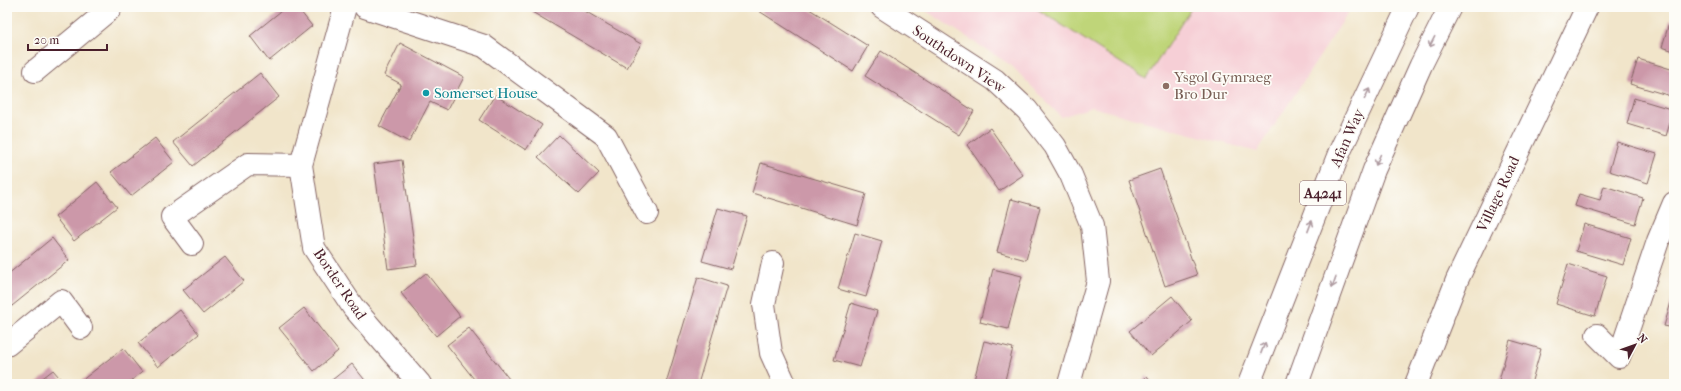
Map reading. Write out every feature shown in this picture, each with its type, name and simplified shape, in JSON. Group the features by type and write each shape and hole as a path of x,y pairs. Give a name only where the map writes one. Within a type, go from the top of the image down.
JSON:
{"street":[{"path":"35,71 110,9 110,7"},
{"name":"Border Road","path":"345,7 301,164 314,248 353,307 420,384"},
{"path":"365,7 484,46 606,136 647,214"},
{"name":"Southdown View","path":"882,7 994,80 1027,110 1055,146 1071,175 1092,226 1098,281 1069,384"},
{"name":"Afan Way","path":"1249,384 1340,151 1408,7"},
{"name":"A4241","path":"1297,384 1374,170 1421,65 1450,7"},
{"name":"Village Road","path":"1416,384 1457,280 1587,7"},
{"path":"192,244 172,217 248,164 301,164"},
{"path":"1597,334 1619,356 1666,243 1674,204"},
{"path":"773,263 764,304 771,353 786,384"},
{"path":"7,345 61,302 81,328"}],"shaded area":[{"name":"Ysgol Gymraeg Bro Dur","path":"920,7 1352,7 1257,152 1092,107 1061,117 1012,66"}],"green space":[{"path":"1034,7 1192,7 1146,79"}],"building":[{"path":"286,7 297,7 312,26 269,61 250,36"},
{"path":"535,7 578,7 641,44 627,68 532,12"},
{"path":"761,7 806,7 868,46 853,71 759,11"},
{"path":"1670,20 1674,21 1674,51 1662,47"},
{"name":"Somerset House","path":"400,43 464,77 447,110 430,102 409,142 379,126 401,84 384,75"},
{"path":"881,51 974,111 959,135 865,76"},
{"path":"1638,59 1674,70 1674,97 1630,84"},
{"path":"260,73 279,97 193,166 173,142"},
{"path":"495,95 542,125 526,150 479,120"},
{"path":"1634,98 1674,110 1666,136 1627,124"},
{"path":"990,128 1023,175 999,191 967,145"},
{"path":"559,135 599,173 579,194 538,157"},
{"path":"155,138 174,162 131,196 111,172"},
{"path":"1617,142 1657,154 1648,183 1609,171"},
{"path":"402,160 417,265 388,269 374,164"},
{"path":"761,163 866,194 857,225 752,193"},
{"path":"1160,169 1197,275 1165,286 1129,180"},
{"path":"97,182 117,207 74,241 55,217"},
{"path":"1604,186 1643,198 1635,224 1575,206 1579,194 1600,200"},
{"path":"1011,199 1040,207 1026,260 997,252"},
{"path":"718,208 747,216 731,269 702,261"},
{"path":"1584,224 1631,238 1623,265 1576,251"},
{"path":"855,233 882,241 866,297 838,289"},
{"path":"52,238 69,260 7,310 7,275"},
{"path":"225,257 244,281 203,314 183,290"},
{"path":"1568,264 1607,276 1595,316 1556,304"},
{"path":"993,269 1022,276 1008,329 980,322"},
{"path":"426,273 460,316 436,336 401,293"},
{"path":"698,277 727,286 698,384 666,383"},
{"path":"1674,292 1674,328 1664,326"},
{"path":"1172,296 1192,321 1151,356 1130,331"},
{"path":"851,303 877,311 860,367 834,360"},
{"path":"304,308 338,351 314,371 279,328"},
{"path":"180,310 199,334 158,367 138,343"},
{"path":"469,328 513,384 478,384 447,345"},
{"path":"1510,340 1541,349 1531,384 1498,384"},
{"path":"984,341 1013,348 1004,384 973,384"},
{"path":"123,348 142,372 127,384 84,384 81,381"},
{"path":"352,364 368,384 327,384"},
{"path":"53,370 65,384 35,384"},
{"path":"1147,376 1153,384 1138,384"}],"place":[{"name":"Ysgol Gymraeg Bro Dur","path":"1166,86"},
{"name":"Somerset House","path":"426,93"}]}
